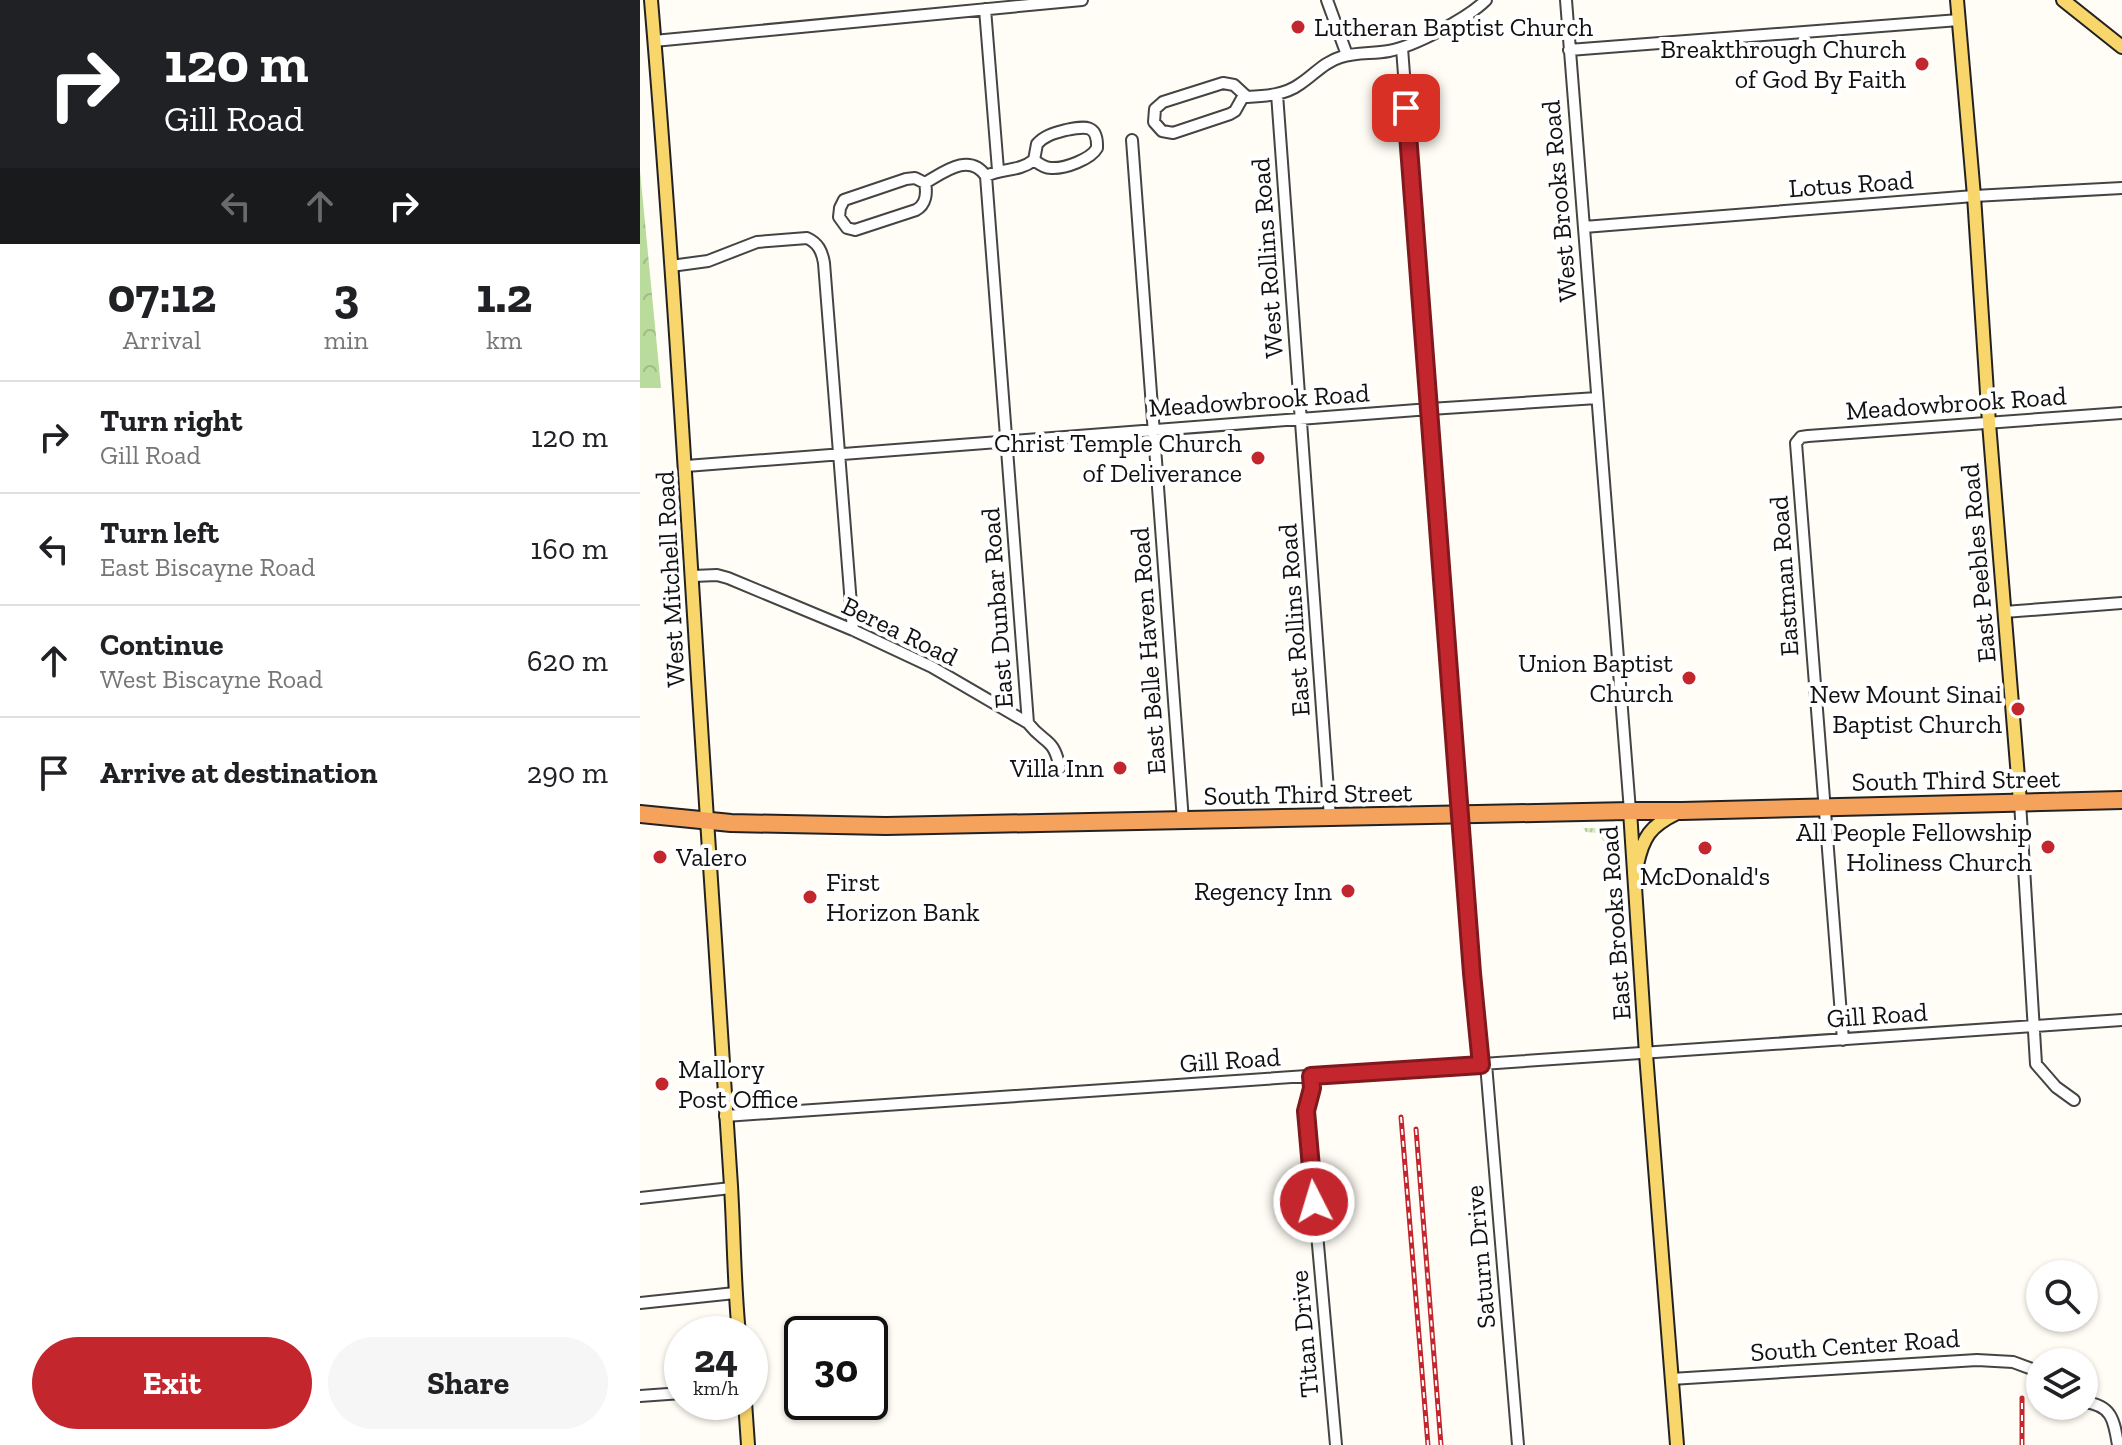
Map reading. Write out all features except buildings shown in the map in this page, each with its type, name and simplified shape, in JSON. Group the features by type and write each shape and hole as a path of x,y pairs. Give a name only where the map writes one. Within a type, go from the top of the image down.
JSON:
{"highway":[{"name":"South Third Street","path":"640,814 731,823 886,826 2122,800"}],"main road":[{"path":"640,0 654,35"},
{"name":"West Mitchell Road","path":"651,0 686,466 737,1316"},
{"path":"654,35 660,0"},
{"name":"East Peebles Road","path":"1957,0 2020,802"},
{"path":"2063,0 2122,47"},
{"name":"East Brooks Road","path":"1630,811 1677,1445"},
{"path":"1634,880 1643,840 1663,820 1682,811"},
{"path":"746,1420 748,1445"}],"street":[{"path":"654,35 1082,0"},
{"path":"1327,0 1347,55"},
{"path":"1244,95 1233,113 1176,132 1165,133 1154,122 1155,109 1163,102 1219,83 1231,84 1244,95 1277,94 1292,90 1327,63 1347,55 1402,48 1475,11 1486,0"},
{"name":"West Brooks Road","path":"1566,0 1597,398"},
{"path":"985,9 998,170"},
{"path":"1569,50 1959,20"},
{"name":"Saturn Drive","path":"1402,48 1460,815 1518,1445"},
{"name":"West Rollins Road","path":"1277,94 1301,419"},
{"path":"925,183 950,168 962,165 977,167 986,176 998,170 1019,169 1034,160 1037,144 1048,136 1084,127 1097,137 1097,148 1089,158 1052,168 1034,160"},
{"name":"East Belle Haven Road","path":"1132,140 1183,821"},
{"name":"East Dunbar Road","path":"986,176 1028,723"},
{"path":"909,178 925,183 926,197 916,210 855,230 847,228 839,217 841,204 847,198 909,178"},
{"name":"Lotus Road","path":"1584,227 1974,196 2122,188"},
{"path":"671,266 708,261 762,241 807,238 818,245 824,263 853,630"},
{"name":"Meadowbrook Road","path":"686,466 1597,398"},
{"name":"East Brooks Road","path":"1597,398 1630,811"},
{"name":"Meadowbrook Road","path":"1796,443 1801,437 1808,436 2122,413"},
{"name":"East Rollins Road","path":"1301,419 1330,818"},
{"name":"Eastman Road","path":"1796,443 1843,1040"},
{"name":"Berea Road","path":"693,576 728,578 932,667 1028,723 1050,742 1060,768"},
{"path":"2004,612 2122,603"},
{"name":"East Peebles Road","path":"2020,802 2036,1064 2056,1087 2074,1100"},
{"name":"Gill Road","path":"725,1116 2122,1020"},
{"name":"Titan Drive","path":"1311,1076 1312,1088 1306,1111 1336,1445"},
{"path":"640,1198 731,1188"},
{"path":"640,1303 735,1293"},
{"name":"South Center Road","path":"1671,1379 1977,1360 2013,1362 2026,1367"},
{"path":"640,1396 664,1394"},
{"path":"2098,1404 2114,1421 2118,1445"}],"green space":[{"path":"640,171 661,388 640,388"},
{"path":"1583,828 1607,828 1615,833 1619,882 1608,882 1613,877 1611,841 1604,842 1598,833 1586,832"}],"railway":[{"path":"1401,1117 1428,1445"},
{"path":"1416,1129 1441,1445"},
{"path":"2022,1398 2022,1445"}],"place":[{"name":"Lutheran Baptist Church","path":"1298,27"},
{"name":"Breakthrough Church of God By Faith","path":"1922,64"},
{"name":"Christ Temple Church of Deliverance","path":"1258,458"},
{"name":"Union Baptist Church","path":"1689,678"},
{"name":"New Mount Sinai Baptist Church","path":"2018,709"},
{"name":"Villa Inn","path":"1120,768"},
{"name":"All People Fellowship Holiness Church","path":"2048,847"},
{"name":"McDonald's","path":"1705,848"},
{"name":"Valero","path":"660,857"},
{"name":"Regency Inn","path":"1348,891"},
{"name":"First Horizon Bank","path":"810,897"},
{"name":"Mallory Post Office","path":"662,1084"}],"route":[{"path":"1314,1202 1306,1111 1312,1088 1311,1076 1481,1065 1406,108"}]}
